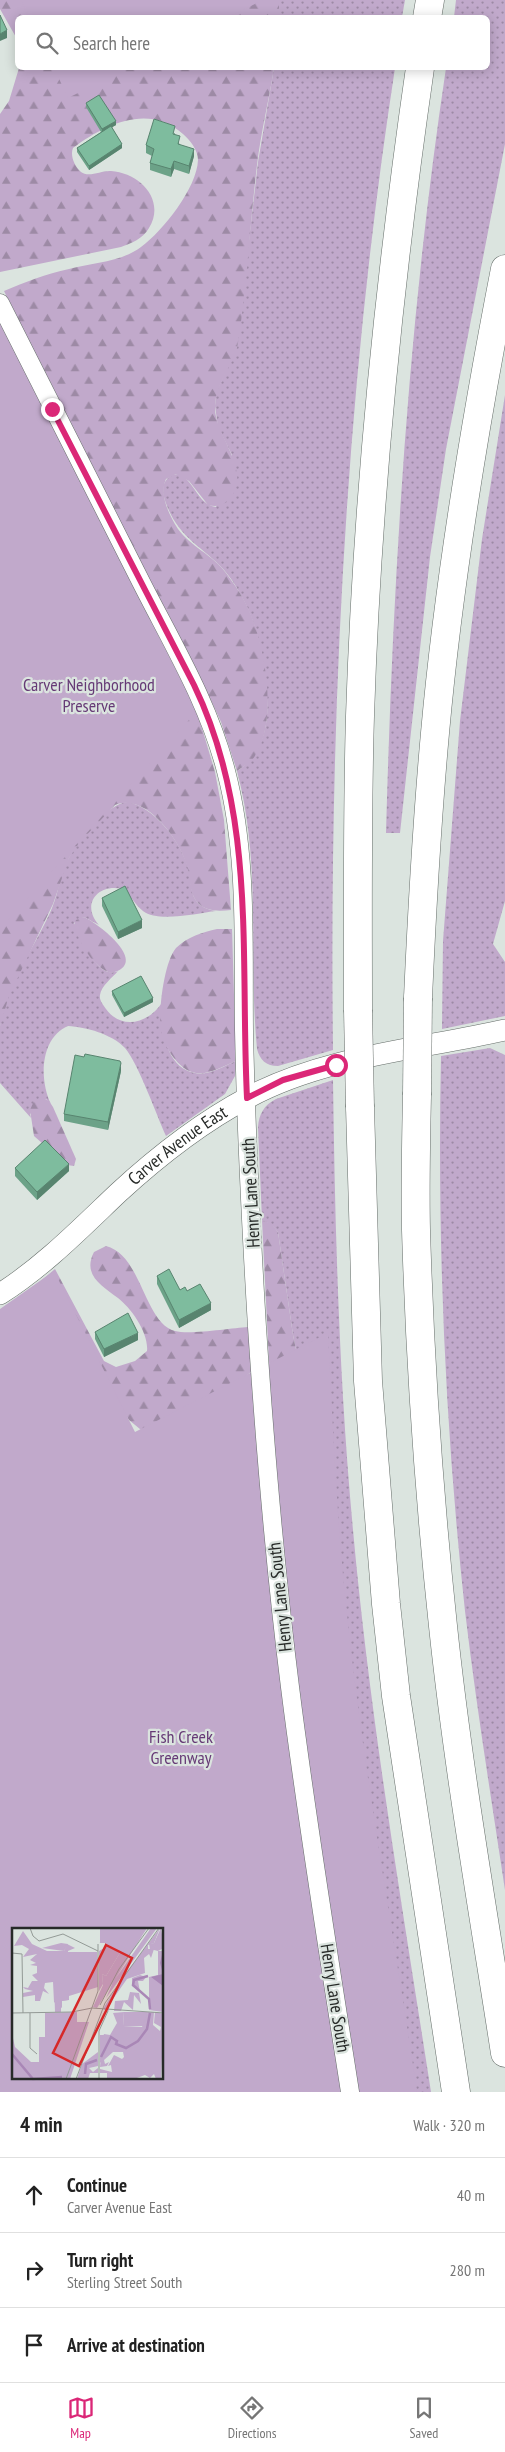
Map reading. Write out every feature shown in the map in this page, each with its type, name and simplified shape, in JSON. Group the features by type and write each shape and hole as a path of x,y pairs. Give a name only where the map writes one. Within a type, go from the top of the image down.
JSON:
{"highway":[{"path":"428,15 430,0"},
{"path":"420,70 393,276 369,545 360,715 358,1010 368,1382 386,1604 396,1696 456,2092"},
{"path":"505,269 470,457 448,616 435,733 418,998 416,1095 416,1228 422,1383 433,1523 443,1629 460,1757 505,2053"}],"street":[{"name":"Henry Lane South","path":"0,303 58,421 194,685 209,718 232,796 240,851 247,1098 257,1325 280,1595 313,1854 350,2092"},
{"name":"Carver Avenue East","path":"0,1294 56,1252 124,1188 164,1154 247,1098 283,1080 325,1068 505,1030"}],"green space":[{"path":"0,0 279,0 279,15 15,15 15,35 0,9"},
{"path":"21,0 263,0 232,15 28,15"},
{"path":"279,0 405,0 402,15 279,15"},
{"path":"456,0 505,0 505,144 446,449 430,557 400,833 386,833 393,641 404,449 412,353 433,163 446,70 490,70 490,15 454,15"},
{"path":"18,70 274,70 257,165 238,343 233,359 218,390 215,407 220,430 235,465 236,489 229,500 217,506 208,505 189,481 176,474 166,479 164,485 164,498 171,518 183,535 221,567 230,578 251,615 261,649 265,668 268,709 265,729 260,746 252,760 237,771 221,722 207,692 76,437 4,291 52,273 125,256 141,247 159,231 185,196 196,171 197,153 191,142 183,134 170,125 156,120 142,118 127,120 99,131 73,148 72,157 76,167 84,174 107,171 122,173 140,183 152,198 154,208 149,228 140,238 121,247 0,272 0,114 9,101"},
{"path":"55,70 124,70 68,98"},
{"path":"274,70 395,70 364,312 352,435 344,558 334,804 333,1050 278,1066 264,1062 257,1049 252,875 245,806 237,771 253,757 262,739 267,719 267,698 260,647 254,623 237,588 224,570 178,527 167,506 163,489 168,478 179,474 189,482 204,502 216,507 232,455 218,427 215,406 216,393 237,346 258,162"},
{"name":"Carver Neighborhood Preserve","path":"0,321 197,711 0,929"},
{"path":"505,395 505,901 493,944 505,962 505,1016 442,1029 443,941 460,721 482,539"},
{"name":"Carver Neighborhood Preserve","path":"37,397 199,718 215,772 224,820 231,910 218,911 205,908 198,903 191,889 188,868 182,853 168,830 159,820 149,811 138,805 126,803 115,805 79,843 69,858 53,904 9,996 0,1026 0,792"},
{"path":"128,802 138,805 147,811 164,826 183,854 195,900 200,905 216,911 168,917 150,915 143,911 122,889 106,889 100,892 92,903 91,910 99,925 84,917 74,923 85,947 97,964 103,970 110,972 118,971 103,988 100,995 101,1001 113,1016 128,1022 151,1015 163,1001 162,1021 166,1044 177,1063 185,1069 200,1074 216,1070 236,1061 235,1076 225,1094 166,1136 141,1078 125,1048 120,1043 98,1032 68,1026 52,1040 44,1060 45,1083 51,1104 46,1099 30,1114 31,1118 0,1083 0,1026 3,1010 15,980 52,908 68,860 81,839 104,814 120,804"},
{"path":"84,917 100,927 118,944 124,953 126,961 122,968 111,973 98,966 88,954 79,939 74,925 76,920"},
{"path":"217,929 232,929 236,1061 211,1071 196,1073 184,1068 168,1050 161,1030 161,1000 168,964 176,948 195,936"},
{"path":"490,1048 505,1055 505,1890 474,1681 458,1542 444,1334 440,1195 441,1056"},
{"path":"333,1080 338,1305 344,1418 353,1530 368,1671 398,1882 431,2092 360,2092 308,1407 293,1335 278,1232 272,1225 262,1220 258,1127 261,1114 268,1104 276,1099"},
{"path":"43,1098 49,1101 53,1107 76,1159 74,1166 67,1165 34,1136 30,1110 33,1103"},
{"path":"262,1220 272,1224 278,1232 293,1335 308,1407 269,1363"},
{"path":"106,1246 118,1252 128,1262 156,1316 175,1331 211,1331 248,1327 252,1371 163,1448 129,1420 37,1284 55,1269 104,1361 116,1367 135,1361 147,1351 147,1344 142,1329 128,1308 100,1284 90,1267 94,1252"},
{"name":"Fish Creek Greenway","path":"54,1271 135,1432 328,1333 338,1515 348,1624 371,1800 417,2092 0,2092 0,1309"}],"building":[{"path":"0,15 7,30 0,34"},
{"path":"99,95 116,121 102,129 86,103"},
{"path":"154,119 175,126 173,134 180,136 178,144 194,149 189,166 174,161 171,169 150,163 154,149 146,145"},
{"path":"111,126 122,144 89,166 77,148"},
{"path":"125,886 142,920 118,932 102,898"},
{"path":"141,976 153,998 124,1013 112,991"},
{"path":"85,1054 120,1061 121,1063 108,1122 64,1114 75,1055 84,1057"},
{"path":"45,1140 69,1164 37,1192 15,1168"},
{"path":"169,1269 180,1290 185,1287 187,1291 200,1284 211,1303 179,1320 157,1276"},
{"path":"128,1313 138,1333 104,1349 95,1332"}],"route":[{"path":"52,409 194,685 209,718 225,768 232,796 240,851 247,1098 283,1080 336,1065"}]}
